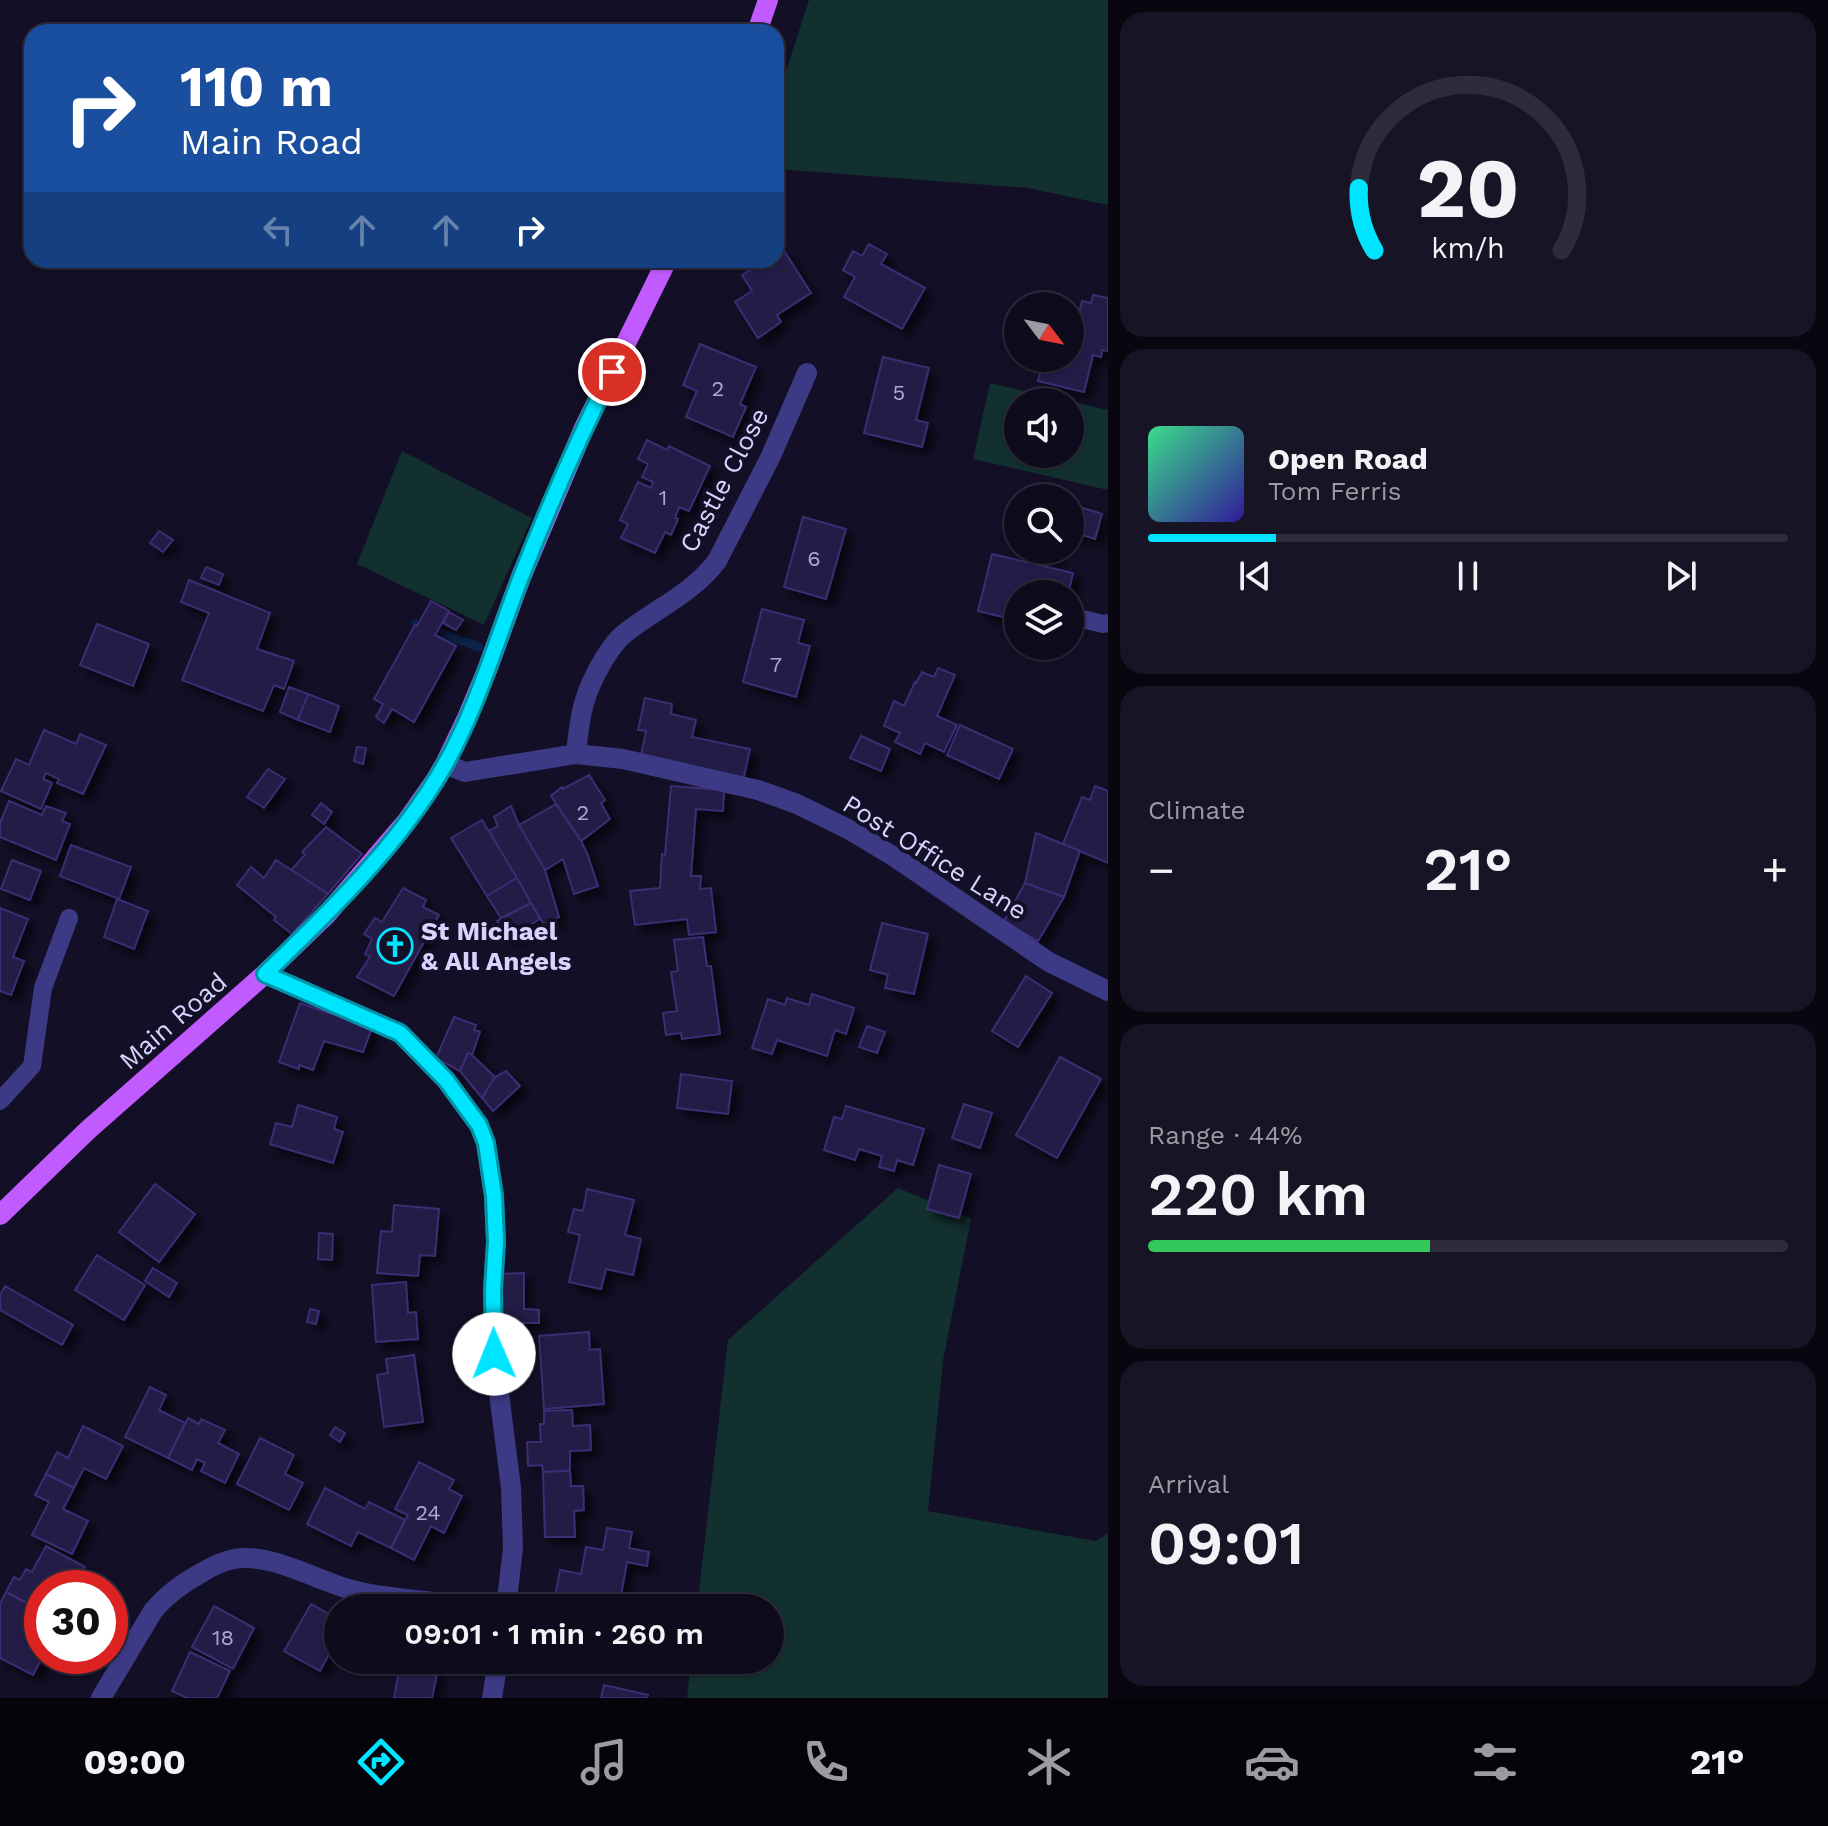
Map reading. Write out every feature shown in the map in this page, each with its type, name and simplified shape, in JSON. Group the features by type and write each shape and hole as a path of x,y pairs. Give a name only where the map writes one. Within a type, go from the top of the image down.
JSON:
{"main road":[{"path":"760,24 768,0"},
{"name":"Main Road","path":"0,1215 88,1130 265,974 327,914 394,837 435,781 487,670 521,577 584,428 663,268"}],"street":[{"name":"Castle Close","path":"576,754 584,698 600,666 622,635 671,602 717,561 771,456 807,373"},
{"name":"Post Office Lane","path":"445,764 465,772 576,754 638,762 758,790 797,804 848,829 1049,962 1108,991"},
{"path":"265,974 400,1033 446,1080 479,1125 486,1143 494,1196 494,1354 512,1499 513,1548 508,1594"},
{"path":"101,1698 160,1602 211,1567 244,1558 273,1563 348,1589 374,1594"},
{"path":"492,1698 496,1674"}],"lane":[{"path":"1084,619 1108,623"},
{"path":"0,1101 32,1066 43,988 69,918"}],"green space":[{"path":"809,0 1108,0 1108,205 1028,188 784,170 784,77"},
{"path":"990,383 1012,388 1004,388 1004,466 973,459"},
{"path":"1084,405 1108,410 1108,490 1012,468 1084,468"},
{"path":"402,451 532,518 484,625 357,564"},
{"path":"898,1188 971,1218 943,1361 928,1511 1096,1541 1108,1533 1108,1698 687,1698 690,1674 784,1674 784,1594 699,1594 728,1340"}],"building":[{"path":"869,244 887,254 881,264 925,288 902,329 844,297 855,277 843,270 853,251 862,256"},
{"path":"784,251 811,293 777,315 781,322 758,338 735,302 752,291 742,275 753,268 784,268"},
{"path":"1093,295 1108,298 1108,351 1102,350 1101,357 1093,355 1084,392 1084,388 1067,388 1038,381 1040,372 1084,372 1084,301 1091,303"},
{"path":"700,344 756,367 740,404 746,407 733,437 686,417 697,391 683,385"},
{"path":"883,357 929,368 916,420 928,423 922,447 864,433"},
{"path":"647,440 667,450 669,446 710,466 689,511 679,507 671,535 665,532 655,553 621,538 628,524 620,520 638,482 651,488 653,482 642,477 648,464 638,459"},
{"path":"1084,508 1102,514 1095,539 1084,535"},
{"path":"803,517 846,529 826,599 784,587"},
{"path":"159,531 173,540 163,552 150,543"},
{"path":"992,554 1004,557 1004,564 1035,564 1073,573 1071,580 1004,580 1004,617 978,611"},
{"path":"206,567 223,574 219,585 201,578"},
{"path":"189,580 270,613 257,649 294,661 284,689 274,685 263,711 182,680 209,613 181,602"},
{"path":"431,601 449,611 435,635 456,646 414,722 392,709 384,723 376,717 383,704 374,699"},
{"path":"762,609 804,620 798,643 810,646 796,697 743,682"},
{"path":"449,612 463,620 456,630 443,623"},
{"path":"97,624 149,644 133,686 80,665"},
{"path":"938,668 955,675 937,716 957,725 944,752 925,743 920,754 895,742 900,733 884,726 894,701 904,706 922,672 934,677"},
{"path":"289,687 308,694 298,720 280,712"},
{"path":"308,694 339,706 330,732 298,720"},
{"path":"645,698 672,704 671,714 696,720 692,737 750,749 743,781 641,755 646,731 638,730"},
{"path":"960,725 1013,749 999,779 947,755"},
{"path":"44,730 76,744 80,734 106,745 83,794 57,783 59,779 46,773 43,779 52,783 41,809 1,791 16,759 29,765"},
{"path":"861,736 890,749 881,771 850,758"},
{"path":"357,747 366,748 363,764 354,761"},
{"path":"268,769 285,779 264,808 247,797"},
{"path":"589,775 605,800 601,803 610,819 581,841 551,796 562,787"},
{"path":"671,786 724,790 723,811 696,809 691,876 701,876 700,889 711,888 716,932 689,935 687,919 635,925 630,891 660,888"},
{"path":"1095,786 1108,791 1108,863 1063,844 1082,797 1090,800"},
{"path":"9,801 42,815 46,806 66,813 62,821 70,824 56,860 0,837 0,823"},
{"path":"321,803 332,812 324,824 312,815"},
{"path":"556,804 581,841 598,886 574,894 563,859 545,870 519,825"},
{"path":"511,806 545,870 559,917 544,925 489,831 498,826 494,817"},
{"path":"482,820 517,878 487,896 451,838"},
{"path":"326,827 362,854 328,894 291,870 305,855 302,852"},
{"path":"1036,833 1080,851 1064,897 1025,883"},
{"path":"71,845 131,867 119,899 60,876"},
{"path":"12,860 41,871 30,900 1,889"},
{"path":"276,860 328,894 292,934 237,885 251,867 264,878"},
{"path":"517,878 531,903 501,918 487,896"},
{"path":"1025,883 1064,897 1038,941 1004,921"},
{"name":"St Michael & All Angels","path":"403,888 426,900 423,907 439,915 394,996 357,977 370,957 365,954 372,939 364,934 375,918 382,922"},
{"path":"117,899 148,911 134,949 104,937"},
{"path":"531,903 540,919 507,939 497,921"},
{"path":"0,908 28,919 13,957 24,961 11,995 0,991"},
{"path":"882,923 928,934 914,994 885,988 888,975 870,970"},
{"path":"703,937 707,966 711,966 720,1034 682,1039 681,1033 666,1035 663,1013 677,1011 671,972 678,971 674,940"},
{"path":"1026,976 1052,993 1018,1047 992,1031"},
{"path":"812,994 854,1008 846,1034 835,1030 827,1056 777,1040 772,1054 752,1048 768,999 785,1005 787,998 809,1005"},
{"path":"300,1003 372,1028 363,1052 324,1041 313,1070 279,1062"},
{"path":"454,1017 476,1025 474,1030 480,1032 472,1055 468,1053 460,1071 436,1058"},
{"path":"867,1026 885,1032 877,1053 859,1047"},
{"path":"468,1053 495,1077 482,1098 460,1071"},
{"path":"1060,1057 1101,1079 1057,1158 1016,1135"},
{"path":"506,1071 520,1086 493,1111 482,1098 495,1077"},
{"path":"681,1074 732,1081 728,1114 677,1108"},
{"path":"964,1104 992,1113 980,1148 952,1138"},
{"path":"298,1105 337,1117 334,1129 343,1132 333,1163 270,1144 276,1123 292,1127"},
{"path":"846,1106 924,1129 913,1165 897,1160 894,1171 879,1167 882,1156 859,1149 855,1160 824,1150 834,1117 842,1119"},
{"path":"939,1165 971,1174 959,1218 927,1209"},
{"path":"155,1184 195,1214 159,1262 119,1232"},
{"path":"587,1189 634,1200 625,1235 641,1239 633,1275 606,1269 601,1289 569,1282 580,1235 568,1232 574,1209 583,1211"},
{"path":"394,1205 439,1209 435,1256 420,1255 418,1276 377,1273 381,1231 392,1232"},
{"path":"319,1233 333,1234 332,1260 318,1259"},
{"path":"97,1255 145,1285 124,1320 75,1290"},
{"path":"153,1268 177,1283 169,1297 145,1281"},
{"path":"524,1273 524,1309 539,1310 539,1323 500,1323 499,1274"},
{"path":"406,1282 408,1313 416,1312 418,1339 376,1342 372,1285"},
{"path":"5,1286 73,1325 62,1345 0,1310 0,1295"},
{"path":"310,1309 319,1311 316,1324 307,1322"},
{"path":"589,1332 590,1350 600,1349 604,1404 544,1409 539,1336"},
{"path":"414,1355 423,1422 384,1427 377,1375 388,1373 386,1359"},
{"path":"150,1387 166,1395 159,1410 185,1423 168,1458 125,1437"},
{"path":"572,1410 573,1426 590,1425 591,1450 570,1451 570,1471 543,1472 542,1465 528,1466 527,1442 541,1442 540,1424 544,1424 544,1411"},
{"path":"188,1418 199,1424 201,1419 225,1430 218,1443 239,1454 225,1483 201,1471 205,1463 197,1459 192,1470 168,1458"},
{"path":"83,1426 123,1446 106,1479 84,1468 74,1488 46,1474 57,1452 68,1458"},
{"path":"335,1427 345,1433 340,1442 330,1435"},
{"path":"260,1438 294,1455 285,1474 303,1483 289,1510 237,1484"},
{"path":"419,1462 454,1480 449,1489 462,1496 444,1533 431,1526 414,1560 391,1548 408,1515 395,1509"},
{"path":"570,1471 571,1486 583,1486 584,1510 574,1511 575,1537 545,1537 543,1472"},
{"path":"46,1474 74,1488 63,1509 88,1521 72,1554 32,1535 49,1502 35,1495"},
{"path":"325,1488 365,1509 369,1502 405,1520 391,1548 358,1532 351,1546 307,1524"},
{"path":"607,1528 632,1532 629,1548 649,1552 647,1566 627,1562 621,1594 556,1594 560,1570 581,1574 586,1547 603,1550"},
{"path":"46,1546 85,1567 83,1570 33,1570"},
{"path":"24,1573 24,1602 6,1592 14,1577 20,1580"},
{"path":"6,1592 24,1602 24,1670 0,1658 0,1604"},
{"path":"311,1604 324,1611 324,1664 320,1671 284,1651"},
{"path":"214,1606 254,1628 233,1669 192,1647"},
{"path":"190,1652 230,1671 217,1698 187,1698 172,1691"},
{"path":"398,1674 437,1674 432,1698 394,1698"},
{"path":"604,1685 648,1695 647,1698 601,1698"}],"waterway":[{"path":"416,624 479,647"}],"place":[{"name":"St Michael & All Angels","path":"395,946"}],"route":[{"path":"494,1354 494,1196 486,1143 479,1125 446,1080 400,1033 265,974 327,914 394,837 445,764 487,670 521,577 584,428 612,372"}]}
